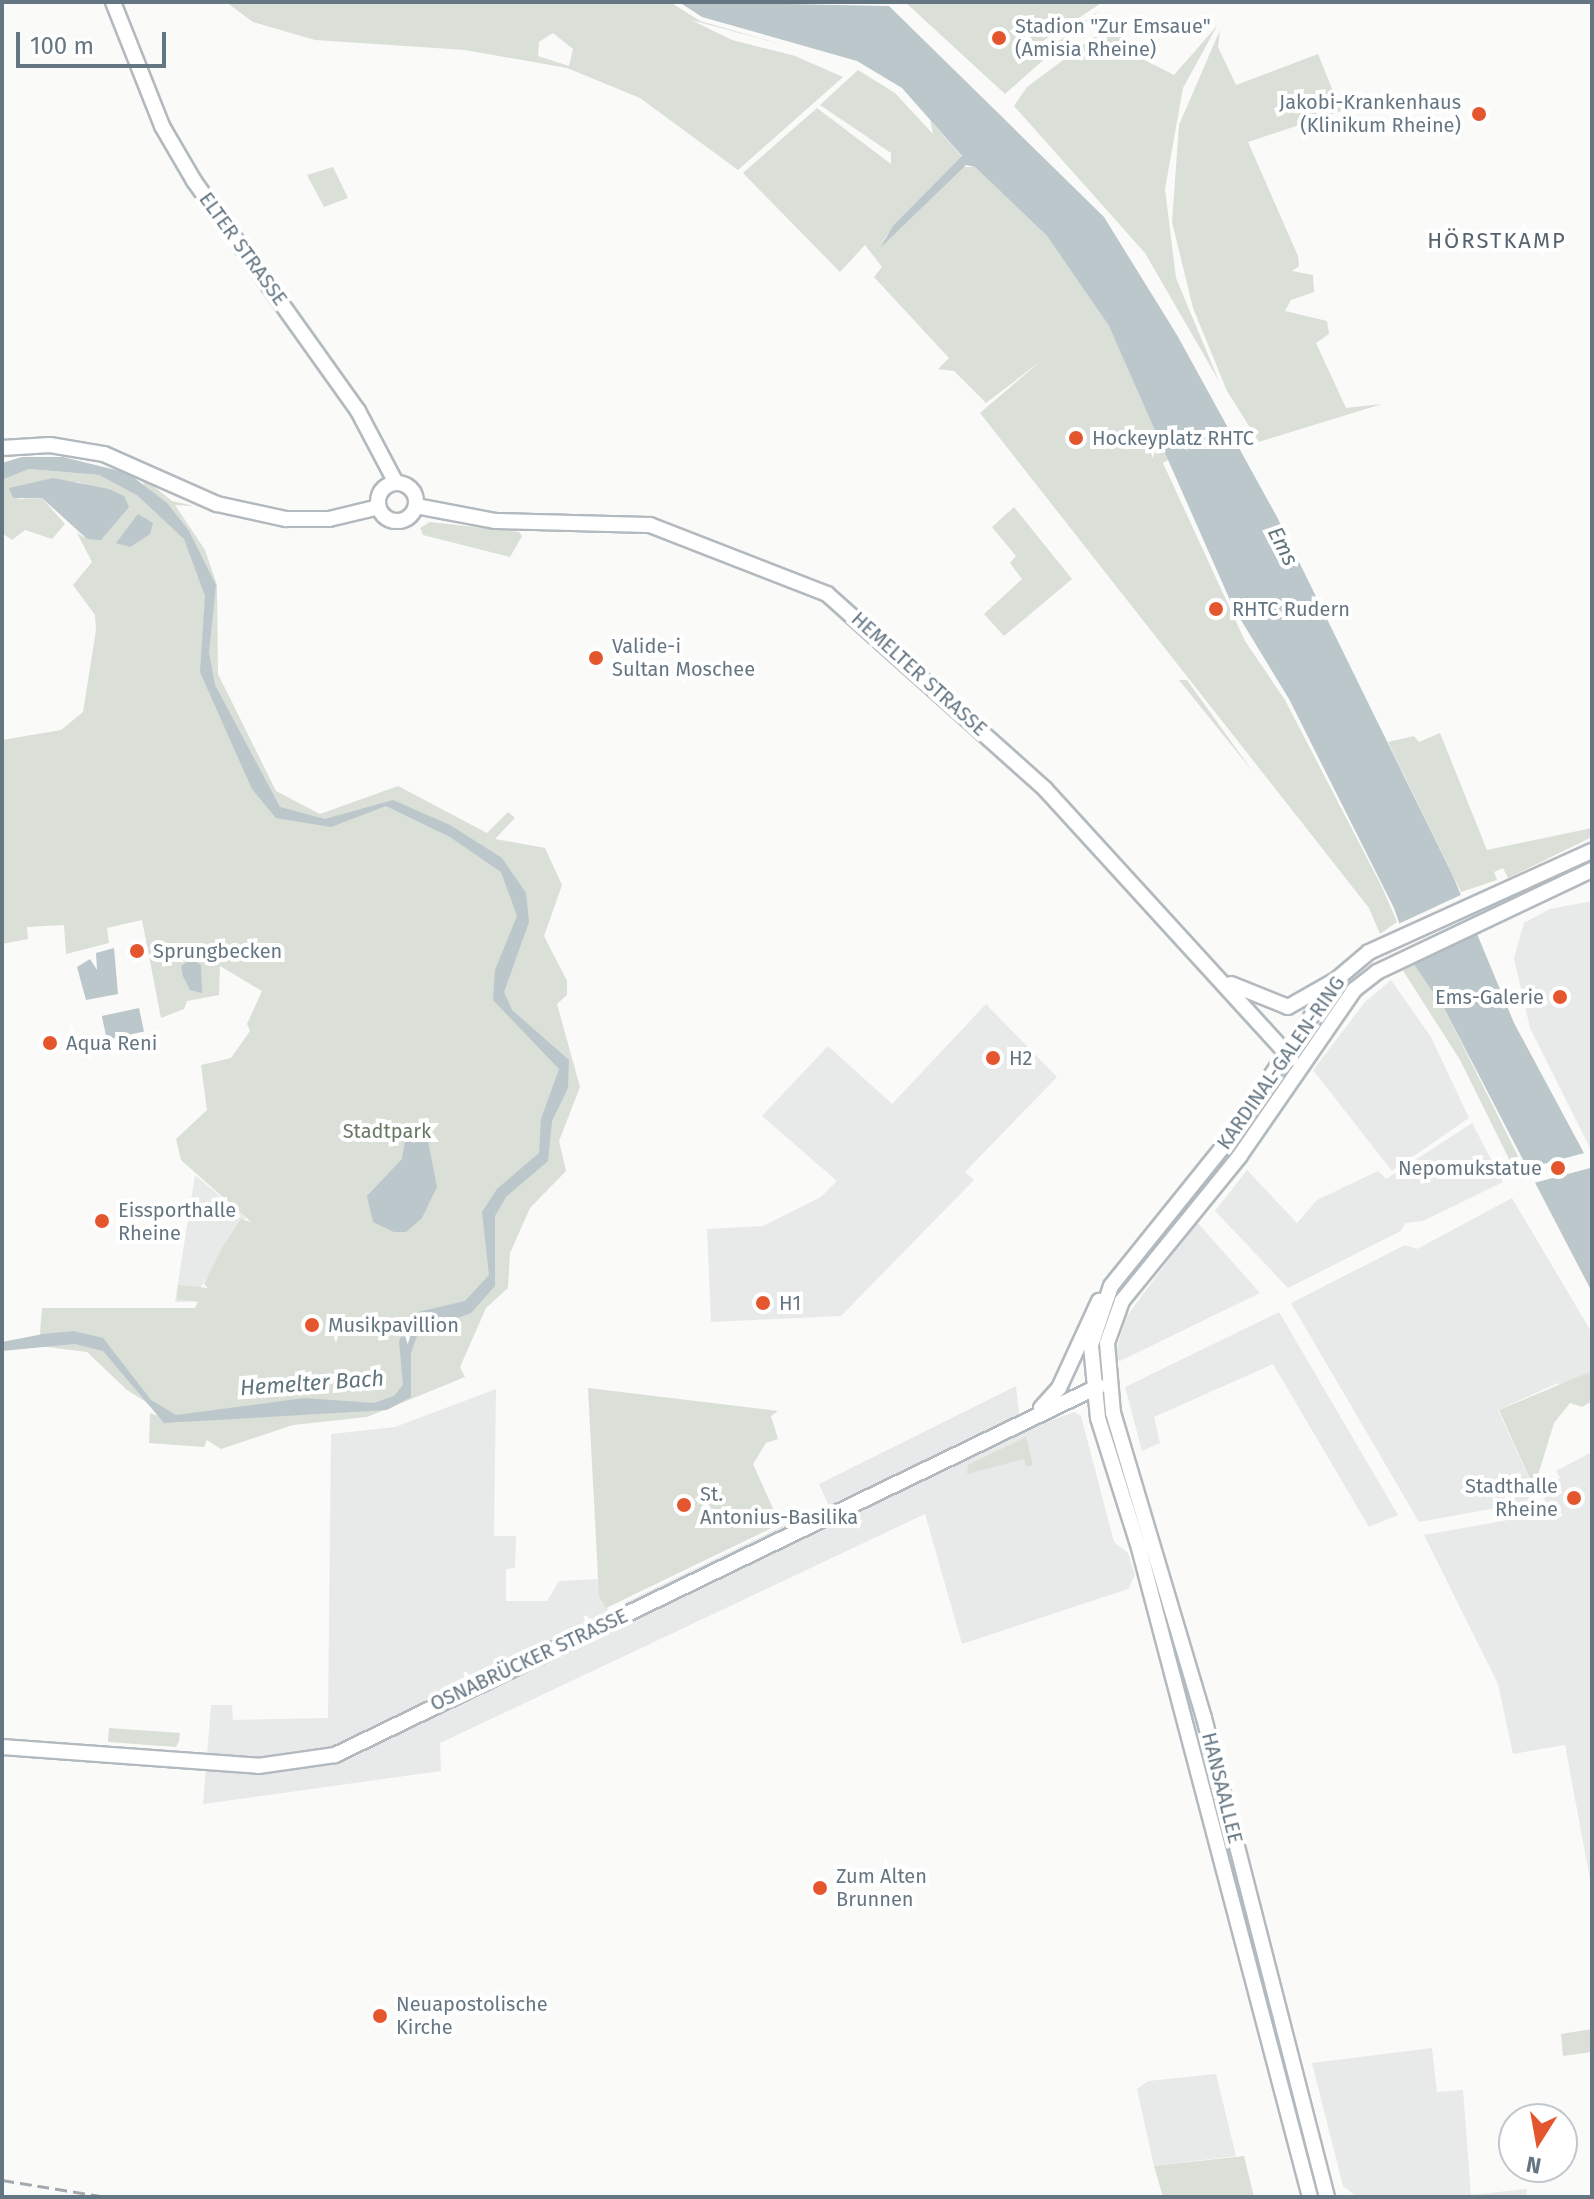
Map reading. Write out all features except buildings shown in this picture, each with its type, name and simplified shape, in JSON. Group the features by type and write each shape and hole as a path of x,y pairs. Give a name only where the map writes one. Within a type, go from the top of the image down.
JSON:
{"main road":[{"name":"ELTER STRASSE","path":"113,2 162,126 194,181 358,411 396,483"},
{"path":"2,448 50,445 92,451 217,504 286,519 329,519 379,507"},
{"path":"396,483 412,490 416,506 401,521 387,519 379,507 382,491 396,483"},
{"name":"HEMELTER STRASSE","path":"416,506 495,521 650,525 765,565 827,594 1045,789 1224,980 1298,1067"},
{"name":"KARDINAL-GALEN-RING","path":"1092,1390 1091,1345 1111,1286 1222,1148 1337,979 1369,952 1592,851"},
{"name":"KARDINAL-GALEN-RING","path":"1107,1382 1107,1343 1122,1301 1239,1157 1343,1003 1377,972 1592,870"},
{"path":"1224,980 1288,1007 1337,979"},
{"name":"OSNABRÜCKER STRASSE","path":"1025,1421 1059,1388 1089,1315 1111,1286"},
{"name":"OSNABRÜCKER STRASSE","path":"2,1747 258,1766 335,1755 1107,1382"},
{"name":"HANSAALLEE","path":"1107,1382 1204,1718 1327,2197"},
{"name":"HANSAALLEE","path":"1092,1390 1310,2197"}],"shaded area":[{"name":"Ems-Galerie","path":"1592,901 1592,1152 1530,1028 1514,958 1524,923 1550,909"},
{"path":"1391,980 1431,1037 1469,1118 1392,1171 1313,1070 1365,1002"},
{"path":"986,1004 1057,1077 965,1172 974,1180 841,1316 711,1322 707,1229 763,1226 821,1197 837,1181 762,1116 828,1046 892,1104"},
{"path":"1472,1123 1503,1182 1423,1221 1405,1223 1401,1231 1288,1288 1215,1211 1247,1170 1297,1223 1317,1200 1378,1171 1386,1179"},
{"path":"195,1175 246,1218 191,1302 175,1302"},
{"path":"1512,1198 1592,1333 1592,1370 1562,1388 1558,1383 1498,1410 1534,1489 1530,1502 1419,1522 1291,1303 1405,1245 1417,1249"},
{"path":"1197,1222 1260,1293 1120,1361 1115,1355 1126,1317"},
{"path":"1279,1312 1398,1515 1369,1527 1273,1364 1154,1417 1160,1443 1142,1451 1125,1387"},
{"path":"1016,1386 1021,1431 1074,1412 1081,1416 1114,1542 1128,1553 1135,1575 1128,1589 962,1644 925,1514 440,1743 441,1771 203,1804 211,1705 232,1705 233,1720 328,1718 331,1434 395,1427 496,1389 494,1536 516,1536 515,1568 506,1569 506,1601 547,1601 559,1581 598,1579 608,1611 828,1504 819,1484"},
{"path":"1592,1452 1592,1890 1565,1745 1513,1754 1498,1684 1424,1535 1542,1514 1547,1486 1560,1478 1556,1471"},
{"path":"1432,2048 1437,2092 1463,2090 1471,2195 1527,2189 1526,2197 1357,2197 1343,2186 1312,2063"},
{"path":"1216,2074 1236,2156 1154,2166 1137,2089 1148,2081"}],"green space":[{"path":"226,2 670,2 700,21 788,46 691,20 732,40 795,56 843,77 738,170 640,98 567,68 465,50 315,40 253,22","holes":["553,33 573,49 569,66 538,56 539,42"]},
{"name":"Stadion \"Zur Emsaue\" (Amisia Rheine)","path":"905,2 1103,2 1023,54 1036,59 1101,9 1005,94"},
{"path":"1110,25 1139,57 1174,75 1217,26 1183,88 1165,189 1176,278 1219,381 1145,253 1014,106 1027,87"},
{"path":"1220,30 1218,47 1236,85 1318,54 1341,111 1248,142 1298,256 1299,266 1292,271 1313,275 1314,292 1291,300 1285,311 1327,321 1329,334 1316,343 1346,408 1382,404 1259,442 1227,391 1193,308 1172,222 1179,125"},
{"path":"858,70 895,93 933,134 930,120 962,157 879,244 960,167 975,167 1047,236 1109,326 1170,459 1163,463 1245,641 1285,700 1382,887 1397,922 1380,934 1369,908 980,413 1042,360 986,403 954,371 938,369 949,358 874,277 882,267 865,245 840,272 743,173 817,108 891,164 891,153 820,105"},
{"path":"333,167 348,198 324,207 307,175"},
{"name":"Stadtpark","path":"29,469 99,475 138,496 144,483 128,473 138,474 172,501 194,506 175,505 205,550 217,585 218,674 276,791 320,814 398,786 487,833 508,812 515,818 495,839 545,848 562,885 544,936 567,981 567,995 557,1004 580,1087 559,1141 566,1171 530,1208 510,1253 508,1288 486,1308 460,1367 465,1377 367,1417 293,1425 221,1449 207,1440 204,1447 149,1443 150,1413 181,1424 127,1390 87,1352 39,1346 42,1308 195,1308 198,1302 177,1299 178,1285 208,1288 204,1284 223,1246 241,1219 251,1222 181,1160 176,1139 207,1110 201,1065 231,1058 250,1031 247,1024 262,991 220,966 219,995 187,1001 184,1009 161,1018 142,920 107,928 109,943 66,954 64,925 27,927 28,939 2,944 2,740 61,730 83,712 96,630 95,615 73,585 92,562 77,533 87,539 124,496 77,482 16,499 42,498 65,524 52,539 25,530 12,540 2,533 2,480"},
{"path":"1014,507 1072,579 1004,636 984,614 1022,579 1010,563 1016,556 992,527"},
{"path":"430,522 519,532 522,536 510,557 423,535 420,528"},
{"path":"1179,680 1187,680 1253,772"},
{"path":"1440,733 1487,850 1592,828 1592,837 1508,878 1503,868 1494,872 1497,880 1461,892 1388,742 1414,736 1419,742"},
{"path":"1413,963 1445,1010 1528,1176 1519,1179 1460,1060 1402,969"},
{"path":"1592,1371 1592,1401 1582,1407 1570,1403 1554,1423 1534,1488 1499,1410"},
{"path":"588,1388 778,1411 771,1416 778,1439 766,1443 753,1464 780,1524 606,1608 599,1596"},
{"path":"1026,1437 1033,1465 1026,1467 1024,1459 967,1474 968,1465"},
{"path":"109,1728 180,1733 179,1741 176,1747 108,1742"},
{"path":"1592,2029 1592,2052 1563,2056 1561,2034"},
{"path":"1244,2156 1254,2197 1163,2197 1154,2166"}],"water":[{"name":"Ems","path":"679,2 889,6 1104,217 1177,335 1277,517 1453,876 1514,1023 1592,1168 1592,1292 1445,1010 1413,963 1394,908 1289,699 1233,607 1109,326 1047,236 975,167 966,165 881,247 893,226 962,156 902,88 857,61 702,17"},
{"path":"22,457 63,457 128,473 167,503 189,531 216,585 209,652 215,685 280,807 325,819 393,800 450,825 502,858 526,893 529,922 504,992 512,1010 569,1060 568,1088 552,1121 548,1161 506,1197 495,1216 495,1286 471,1313 418,1333 411,1353 411,1397 387,1410 164,1423 103,1351 75,1344 2,1351 2,1342 43,1334 74,1331 103,1338 151,1400 176,1415 304,1398 374,1403 394,1396 403,1385 399,1341 409,1321 418,1312 465,1301 489,1275 482,1212 497,1189 539,1153 541,1119 559,1069 493,1000 495,970 517,916 501,872 450,837 386,806 331,827 276,818 252,789 200,672 205,596 184,539 138,496 99,475 29,469 2,480 2,463"},
{"path":"53,478 109,489 124,496 129,507 101,540 87,539 42,498 13,498 9,488"},
{"path":"138,514 153,523 150,534 130,547 116,543"},
{"path":"114,948 118,994 86,1000 77,967 90,959 97,970 96,953"},
{"path":"191,959 201,965 202,993 190,990 183,976 181,966"},
{"path":"139,1008 144,1031 107,1039 102,1016"},
{"path":"416,1135 428,1141 437,1187 422,1218 406,1232 394,1232 373,1222 367,1196 402,1159 405,1141"}],"pier":[{"path":"1465,893 1483,931 1414,963 1396,925"},
{"path":"1588,1152 1592,1167 1525,1185 1521,1170"}],"railway":[{"path":"2,2180 107,2197"}],"place":[{"name":"Stadion \"Zur Emsaue\" (Amisia Rheine)","path":"999,38"},
{"name":"Jakobi-Krankenhaus (Klinikum Rheine)","path":"1479,114"},
{"name":"Hockeyplatz RHTC","path":"1076,438"},
{"name":"RHTC Rudern","path":"1216,609"},
{"name":"Valide-i Sultan Moschee","path":"596,658"},
{"name":"Sprungbecken","path":"137,951"},
{"name":"Ems-Galerie","path":"1560,997"},
{"name":"Aqua Reni","path":"50,1043"},
{"name":"H2","path":"993,1058"},
{"name":"Nepomukstatue","path":"1558,1168"},
{"name":"Eissporthalle Rheine","path":"102,1221"},
{"name":"H1","path":"763,1303"},
{"name":"Musikpavillion","path":"312,1325"},
{"name":"Stadthalle Rheine","path":"1574,1498"},
{"name":"St. Antonius-Basilika","path":"684,1505"},
{"name":"Zum Alten Brunnen","path":"820,1888"},
{"name":"Neuapostolische Kirche","path":"380,2016"}],"district":[{"name":"HÖRSTKAMP","path":"1497,241"}],"water label":[{"name":"Hemelter Bach","path":"312,1383"}]}
